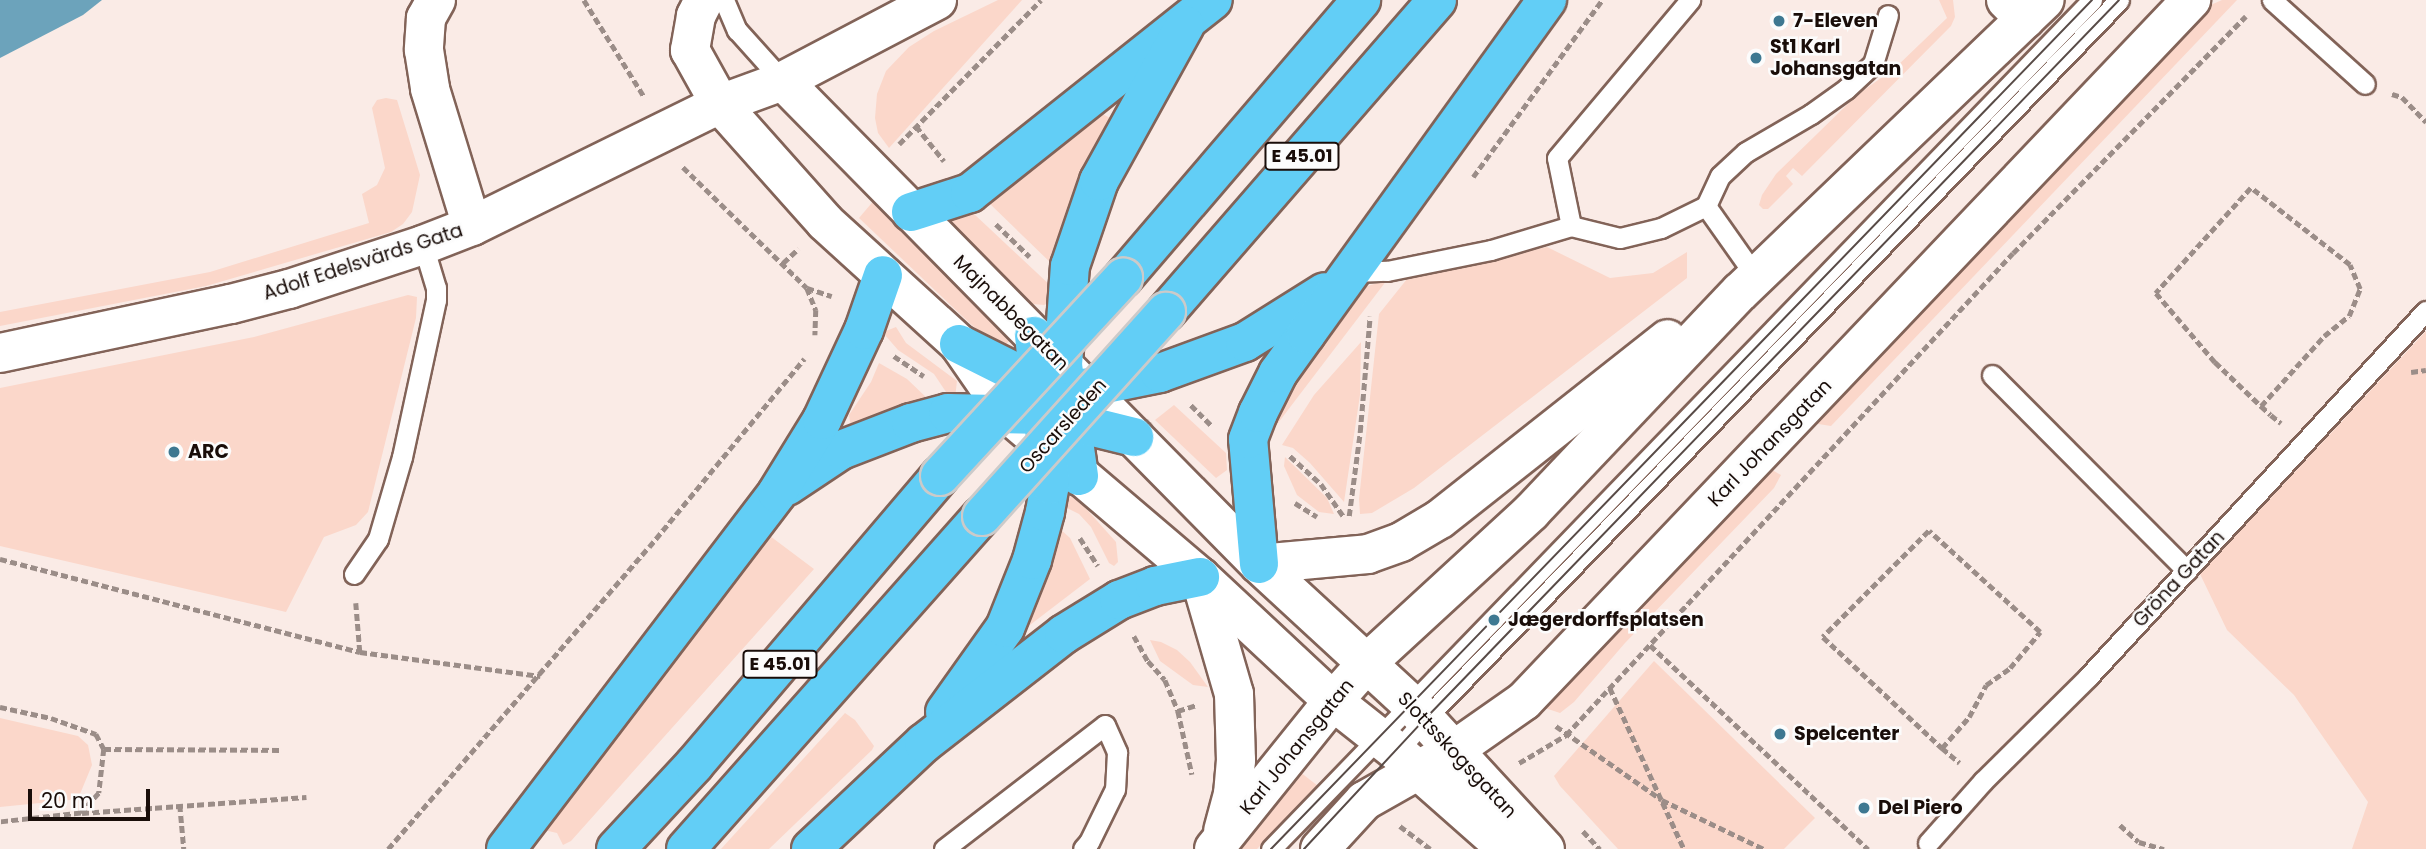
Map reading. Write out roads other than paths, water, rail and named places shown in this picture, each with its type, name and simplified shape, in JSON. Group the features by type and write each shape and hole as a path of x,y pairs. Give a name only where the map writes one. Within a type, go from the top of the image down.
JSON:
{"highway":[{"path":"911,212 970,193 1185,25 1213,0"},
{"name":"E 45.01","path":"616,849 694,765 940,476 1123,278 1361,0"},
{"name":"Oscarsleden","path":"686,849 1167,312 1437,0"},
{"path":"1259,564 1248,439 1278,373 1547,0"},
{"path":"924,743 1005,628 1032,560 1050,485 1070,266 1098,181 1185,25"},
{"path":"959,344 1059,401 1160,373 1245,342 1317,298 1352,272"},
{"path":"506,849 777,493 822,420 864,330 883,275"},
{"path":"1034,336 1059,401"},
{"path":"777,493 841,450 911,423 948,413 1006,412"},
{"path":"811,849 924,743 1064,634 1119,600 1155,586 1200,577"}],"street":[{"path":"436,0 426,18 424,50 430,89 472,226"},
{"name":"Majnabbegatan","path":"704,0 695,16 690,50 720,104 825,222 959,344 1006,412 1059,401 1134,437 1259,564 1368,662"},
{"path":"783,81 937,0"},
{"name":"Karl Johansgatan","path":"1320,849 1364,801 1398,754 1454,750 1524,701 2191,0"},
{"name":"Karl Johansgatan","path":"1218,845 1333,701 1368,662 1531,512 1748,285 2025,6"},
{"name":"Adolf Edelsvärds Gata","path":"0,353 289,289 423,245 472,226 720,104 783,81"},
{"name":"Majnabbegatan","path":"783,81 1034,336"},
{"name":"Karl Johansgatan","path":"1259,564 1368,554 1401,542 1440,519 1673,335 1748,285"},
{"name":"Majnabbegatan","path":"1059,401 1079,476 1200,577 1333,701"},
{"path":"1200,577 1234,694 1236,761 1233,794 1218,845"},
{"name":"Slottsskogsgatan","path":"1368,662 1545,849"},
{"name":"Slottsskogsgatan","path":"1333,701 1507,849"}],"lane":[{"path":"724,0 737,30 783,81"},
{"path":"1571,226 1557,158 1690,0"},
{"path":"1271,849 1398,754 1418,712 2092,0"},
{"path":"1418,712 2119,0"},
{"path":"2272,0 2365,84"},
{"path":"1352,272 1387,271 1492,250 1571,226 1620,238 1661,228 1706,206 1720,176 1746,152 1811,114 1846,89 1872,64 1888,15"},
{"path":"1706,206 1748,285"},
{"path":"354,574 379,539 402,457 433,312 436,288 423,245"},
{"name":"Gröna Gatan","path":"1928,843 1983,781 2088,677 2306,443 2362,378 2426,312"},
{"path":"1992,375 2187,570"},
{"path":"944,849 1105,725 1117,752 1115,789 1083,849"}],"water":[{"path":"0,0 102,0 83,15 0,58"}],"tram line":[{"path":"1271,849 2092,0"},
{"path":"1304,849 1425,719 2119,0"}],"place":[{"name":"7-Eleven","path":"1779,21"},
{"name":"St1 Karl Johansgatan","path":"1756,58"},
{"name":"ARC","path":"174,452"},
{"name":"Jægerdorffsplatsen","path":"1494,620"},
{"name":"Spelcenter","path":"1780,734"},
{"name":"Del Piero","path":"1864,808"}]}
